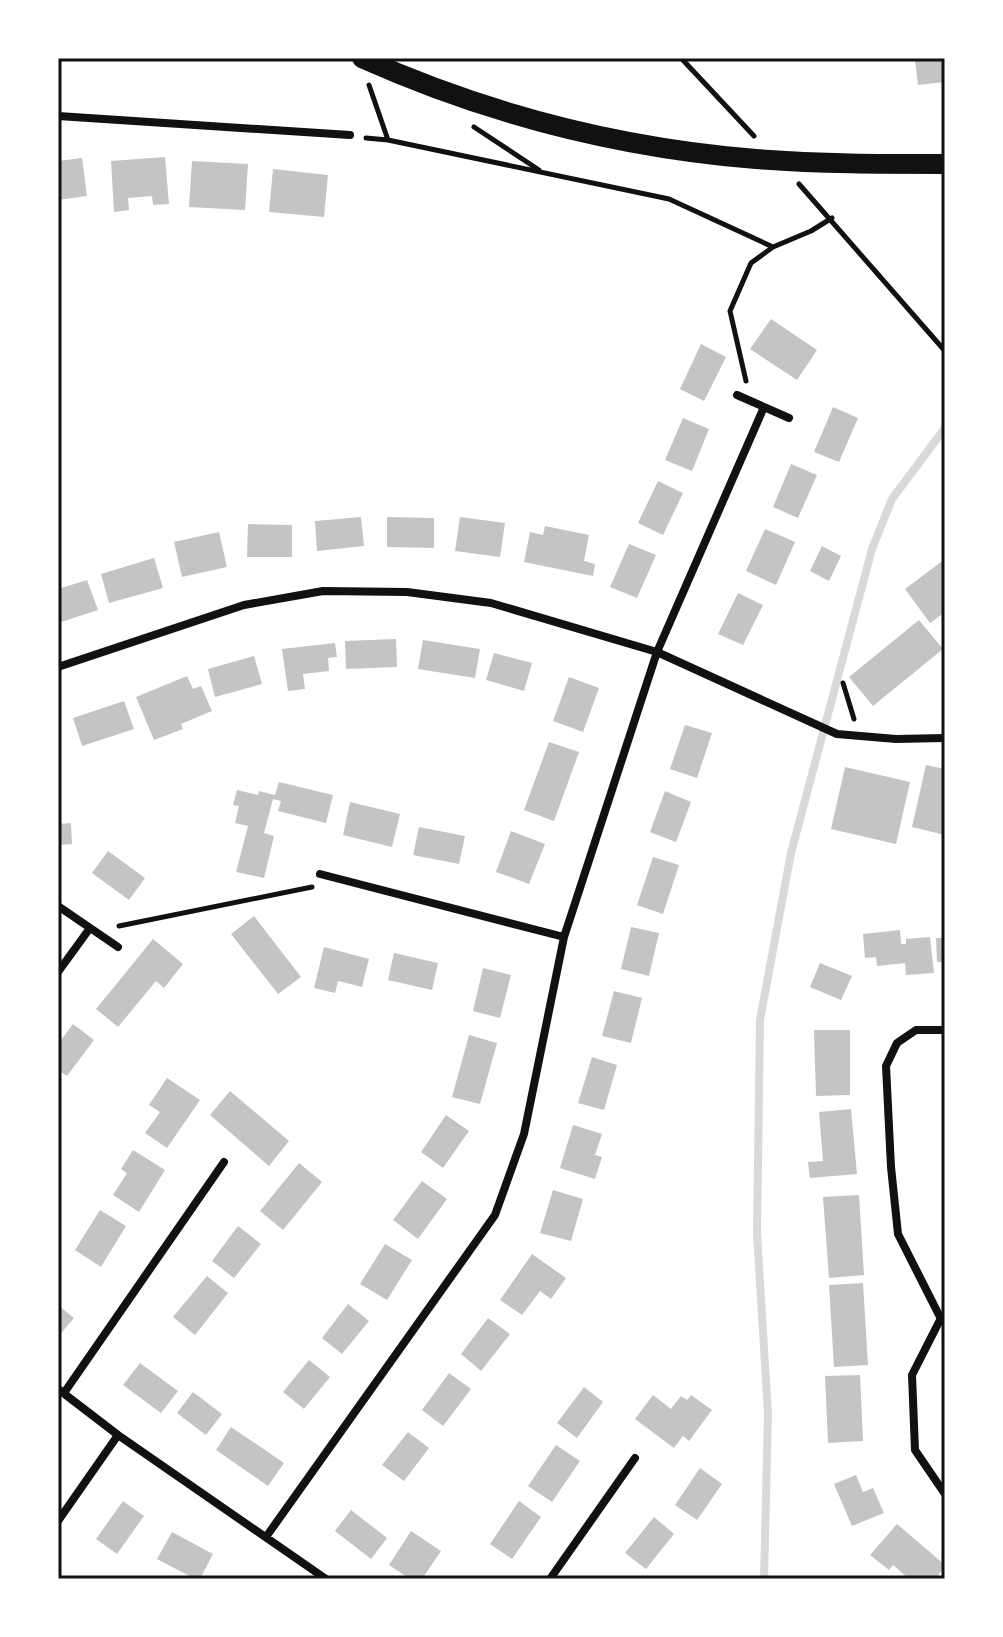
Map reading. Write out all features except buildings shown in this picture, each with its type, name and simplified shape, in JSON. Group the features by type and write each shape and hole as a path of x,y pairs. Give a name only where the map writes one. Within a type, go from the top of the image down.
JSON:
{"main road":[{"path":"363,65 540,123 661,148 760,151 822,162 945,164"}],"street":[{"path":"58,116 350,135"},
{"path":"737,395 789,418"},
{"path":"266,1537 495,1215 524,1134 564,937 657,652 764,407"},
{"path":"58,667 244,605 323,591 407,592 491,603 657,652 837,734 896,739 945,738"},
{"path":"320,874 564,937"},
{"path":"58,906 118,947"},
{"path":"58,972 90,928"},
{"path":"945,1030 916,1030 897,1043 886,1066 898,1234 942,1316 912,1375 915,1450 945,1494"},
{"path":"224,1162 61,1391 118,1435 326,1579"},
{"path":"58,1521 118,1435"},
{"path":"550,1579 635,1458"}],"path":[{"path":"681,58 760,151"},
{"path":"363,65 388,140 669,199 773,247"},
{"path":"792,175 945,351"},
{"path":"751,402 730,311 751,263 773,247 811,231 832,218"},
{"path":"843,683 854,717 854,736"},
{"path":"90,928 130,925 312,888 320,874"}],"waterway":[{"path":"764,1579 768,1414 757,1233 760,1020 791,853 872,549 892,499 945,428"}]}
